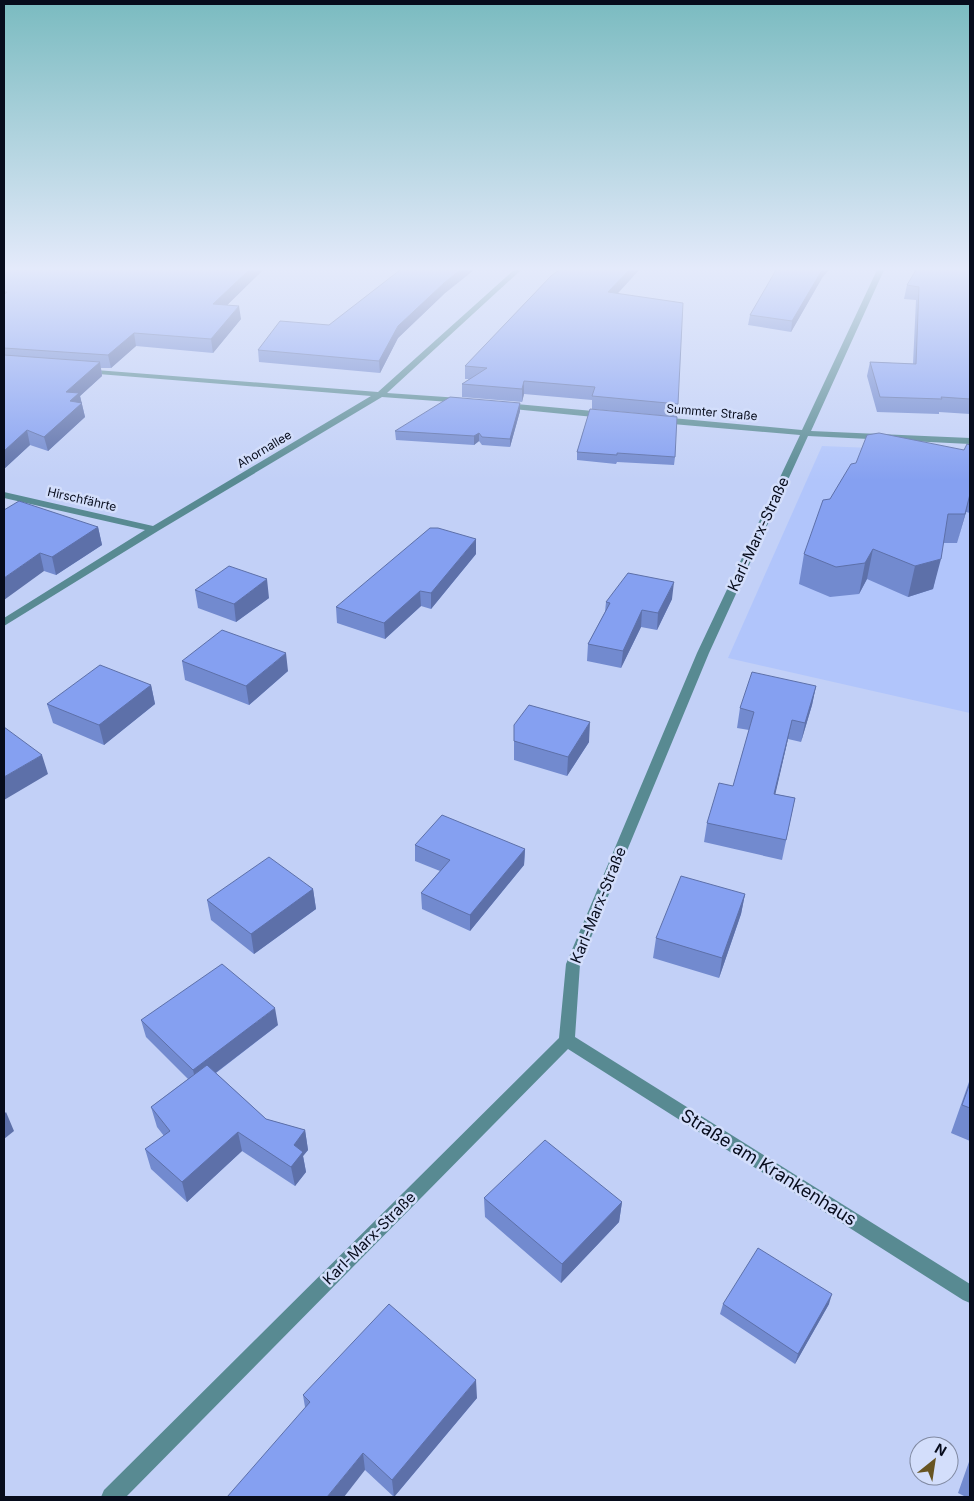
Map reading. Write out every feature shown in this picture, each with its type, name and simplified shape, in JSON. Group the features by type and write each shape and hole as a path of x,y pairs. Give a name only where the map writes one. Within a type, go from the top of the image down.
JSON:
{"street":[{"name":"Ahornallee","path":"4,623 154,529 381,394 441,340"},
{"name":"Karl-Marx-Straße","path":"111,1497 567,1040 573,964 703,653 848,340"},
{"path":"73,370 470,402"},
{"path":"499,405 617,416"},
{"name":"Summter Straße","path":"647,419 804,433 970,441"},
{"name":"Hirschfährte","path":"4,495 154,529"},
{"name":"Straße am Krankenhaus","path":"567,1040 970,1294"}],"shaded area":[{"path":"822,446 970,452 970,713 728,658"}],"building":[{"path":"4,340 126,340 108,355 4,348"},
{"path":"266,340 390,340 379,361 258,350"},
{"path":"490,340 681,340 678,404 592,396 595,387 524,381 522,389 462,384 487,368 465,366"},
{"path":"917,340 970,340 970,399 880,397 870,362 916,364"},
{"path":"4,355 100,362 66,392 79,393 70,401 82,403 44,437 27,430 4,451"},
{"path":"450,397 520,403 510,439 482,437 479,433 474,436 395,431"},
{"path":"590,409 677,417 675,457 577,452"},
{"path":"879,433 964,450 967,444 970,445 970,494 965,514 948,514 941,559 915,566 873,549 865,563 836,567 804,554 823,500 830,499 851,464 856,463 867,435"},
{"path":"19,501 98,527 52,557 40,553 4,578 4,510"},
{"path":"430,528 438,528 476,539 431,593 420,591 384,623 336,607"},
{"path":"229,566 267,579 234,604 195,590"},
{"path":"628,573 674,582 658,613 642,610 623,651 588,644 610,603 606,602"},
{"path":"222,630 286,653 246,686 182,661"},
{"path":"100,665 151,685 99,725 47,704"},
{"path":"752,672 816,686 805,723 792,720 774,794 795,798 786,840 707,823 719,783 733,786 754,712 740,708"},
{"path":"529,705 590,722 568,757 514,741 514,725"},
{"path":"4,727 42,755 4,777"},
{"path":"442,815 525,849 470,915 421,893 450,860 415,845"},
{"path":"269,857 313,889 251,934 207,900"},
{"path":"681,876 745,894 722,958 656,938"},
{"path":"222,964 275,1008 193,1070 141,1020"},
{"path":"207,1065 266,1119 305,1130 294,1145 303,1152 291,1167 238,1132 182,1182 145,1149 170,1131 151,1107"},
{"path":"970,1083 970,1108 962,1105"},
{"path":"545,1140 622,1202 562,1264 484,1198"},
{"path":"758,1248 832,1294 798,1354 723,1304"},
{"path":"389,1304 476,1380 392,1480 363,1453 327,1497 227,1497 310,1402 303,1395"}]}
